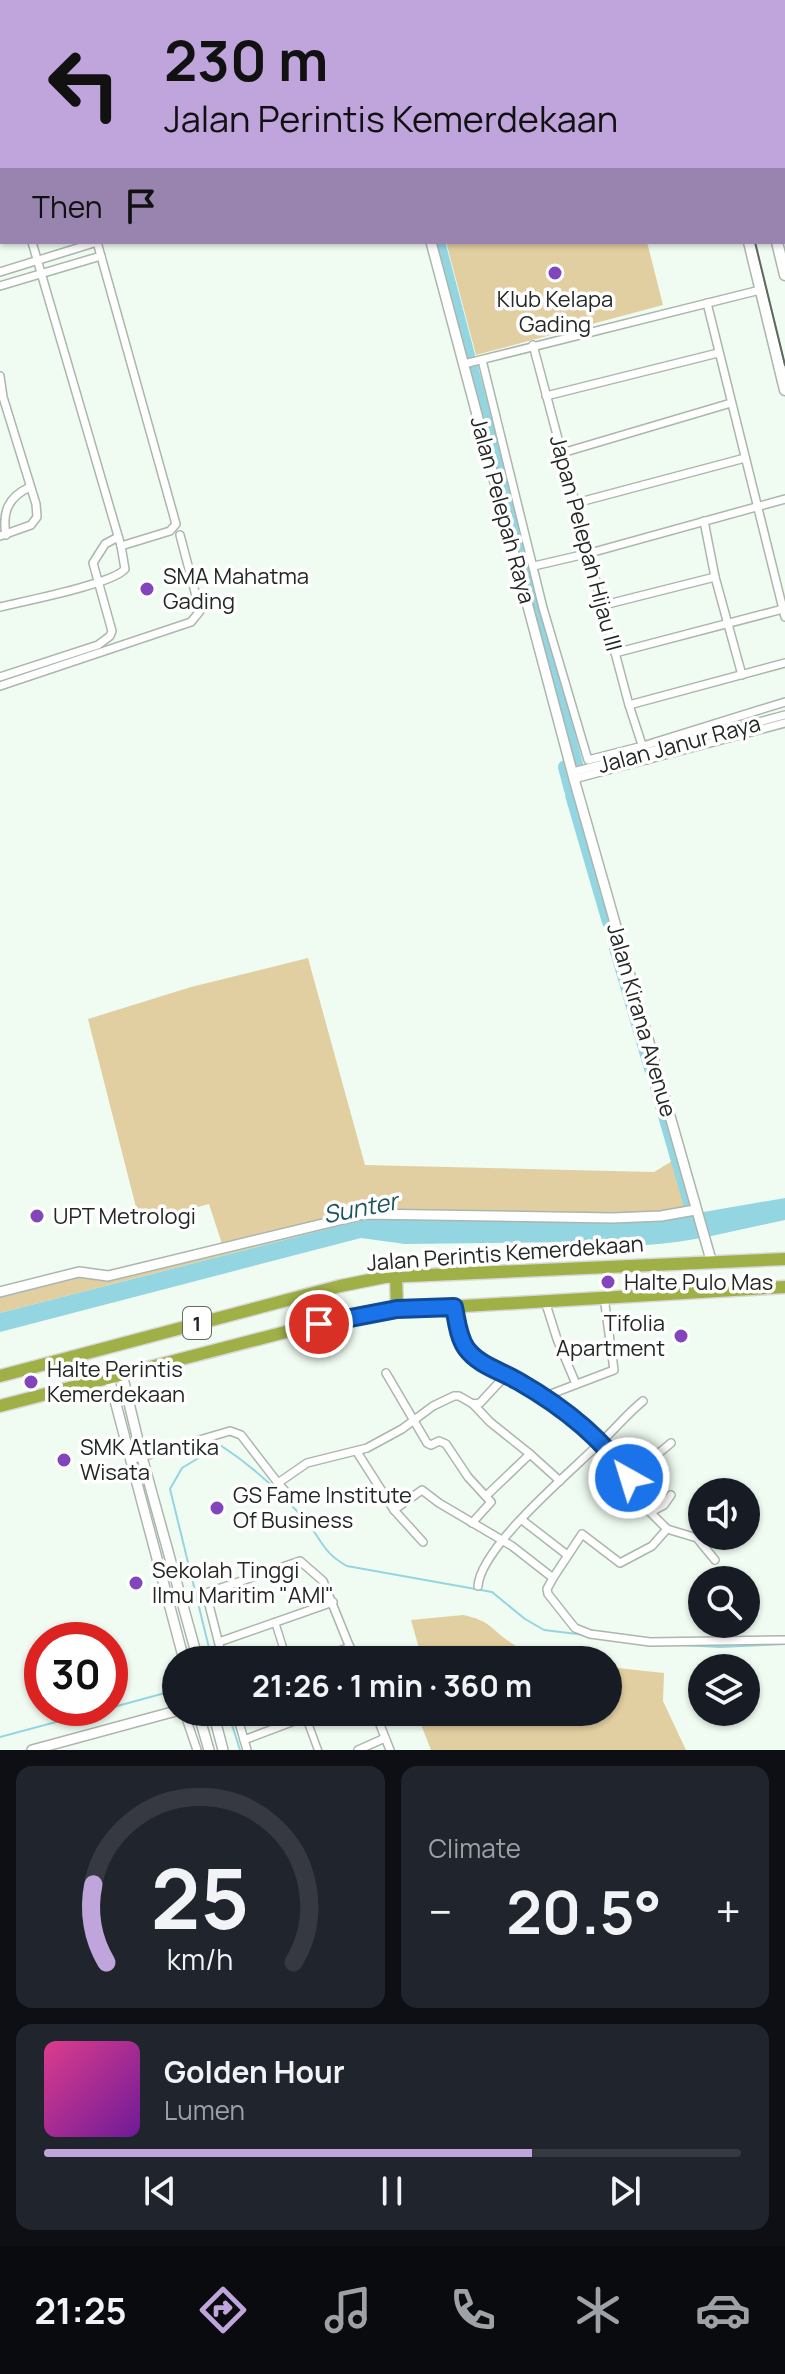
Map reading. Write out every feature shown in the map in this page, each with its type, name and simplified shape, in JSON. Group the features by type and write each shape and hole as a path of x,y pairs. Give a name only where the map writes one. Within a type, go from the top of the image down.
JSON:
{"highway":[{"name":"Jalan Perintis Kemerdekaan","path":"0,1376 340,1286 396,1276 785,1259"},
{"path":"396,1276 397,1309"},
{"name":"1","path":"0,1406 340,1318 397,1309 785,1287"}],"main road":[{"path":"749,244 785,390"},
{"path":"777,244 785,275"}],"street":[{"path":"0,607 99,582 123,572 125,564 33,244"},
{"path":"0,272 91,244"},
{"path":"0,677 106,641 112,631 94,569 95,556 105,544 170,531 176,524 98,244"},
{"name":"Jalan Pelepah Raya","path":"432,244 573,776"},
{"path":"0,286 101,256"},
{"path":"465,364 760,290"},
{"path":"615,653 729,623 784,613 707,303"},
{"name":"Japan Pelepah Hijau III","path":"533,345 642,752"},
{"path":"546,396 718,353"},
{"name":"Jalan Pelepah Raya","path":"480,360 543,608 587,757 591,761 642,752"},
{"path":"0,376 2,397 36,504 37,517 31,525 3,536 4,512 14,498 30,487"},
{"path":"562,453 731,403"},
{"path":"576,503 745,458"},
{"path":"534,566 785,499"},
{"path":"704,521 715,577 742,675"},
{"path":"0,686 191,622 200,611 180,535"},
{"path":"604,605 715,577"},
{"path":"629,705 785,663"},
{"path":"642,752 785,702"},
{"name":"Jalan Janur Raya","path":"573,776 642,752 785,715"},
{"name":"Jalan Janur Raya","path":"642,752 785,723"},
{"name":"Jalan Kirana Avenue","path":"573,776 711,1260"},
{"path":"0,1292 79,1272 108,1276 364,1214 613,1218 696,1212"},
{"path":"543,1397 614,1370 604,1297"},
{"path":"545,1301 576,1384"},
{"path":"454,1307 458,1331 476,1359 543,1397 578,1422 600,1443 629,1478 634,1493 667,1529 697,1538 715,1560"},
{"path":"386,1373 428,1445 439,1441 446,1444 468,1477 491,1503 472,1523"},
{"path":"473,1404 487,1398 506,1375"},
{"path":"116,1376 142,1457 194,1646"},
{"path":"116,1376 131,1460 180,1646"},
{"path":"278,1483 311,1461 357,1452 397,1432 454,1396 473,1404 560,1481"},
{"path":"478,1586 481,1569 502,1541 619,1421 643,1401"},
{"path":"131,1460 224,1432 235,1432 241,1435 292,1499"},
{"path":"629,1478 671,1443"},
{"path":"357,1452 394,1510 423,1542"},
{"path":"486,1496 530,1454"},
{"path":"394,1510 422,1490 553,1578"},
{"path":"651,1512 664,1505 671,1495"},
{"path":"522,1520 566,1554"},
{"path":"667,1529 652,1546 623,1562 618,1562 585,1534 581,1535 566,1554 546,1592 580,1631 650,1642 785,1640"},
{"path":"220,1646 206,1599 208,1590 300,1561 323,1581 350,1646"},
{"path":"219,1642 333,1602"},
{"path":"275,1622 283,1646"},
{"path":"32,1750 162,1715"},
{"path":"189,1726 197,1750"},
{"path":"202,1726 209,1750"},
{"path":"217,1726 223,1750"},
{"path":"240,1726 247,1750"},
{"path":"244,1740 276,1726"},
{"path":"309,1726 318,1750"},
{"path":"380,1726 390,1750"},
{"path":"358,1750 385,1738"}],"shaded area":[{"name":"Klub Kelapa Gading","path":"447,244 648,244 663,305 476,355"},
{"path":"308,958 365,1165 654,1172 677,1158 692,1210 682,1214 370,1218 0,1313 0,1293 79,1272 102,1276 223,1247 209,1204 140,1223 88,1019 191,987"},
{"path":"463,1615 472,1617 517,1646 418,1646 411,1620"},
{"path":"622,1668 664,1673 663,1701 686,1750 431,1750 422,1726 622,1726"}],"water":[{"path":"785,1198 785,1220 659,1244 405,1244 361,1238 0,1332 0,1313 370,1218 657,1220"}],"waterway":[{"path":"439,244 576,764"},
{"path":"565,767 571,790"},
{"path":"572,795 609,922"},
{"path":"616,948 652,1072"},
{"path":"657,1088 691,1206"},
{"path":"209,1646 170,1489 182,1468 220,1445 245,1462 278,1492 329,1552 347,1566 492,1592 544,1630 585,1635"},
{"path":"682,1645 785,1644"},
{"path":"128,1703 162,1694"},
{"path":"0,1737 41,1726"},
{"path":"232,1726 240,1750"}],"tram line":[{"path":"755,244 785,365"}],"place":[{"name":"Klub Kelapa Gading","path":"555,273"},
{"name":"SMA Mahatma Gading","path":"147,589"},
{"name":"UPT Metrologi","path":"37,1216"},
{"name":"Halte Pulo Mas","path":"608,1282"},
{"name":"Tifolia Apartment","path":"681,1336"},
{"name":"Halte Perintis Kemerdekaan","path":"31,1382"},
{"name":"SMK Atlantika Wisata","path":"64,1460"},
{"name":"GS Fame Institute Of Business","path":"217,1508"},
{"name":"Sekolah Tinggi Ilmu Maritim \"AMI\"","path":"136,1583"}],"route":[{"path":"319,1324 397,1309 454,1307 458,1331 476,1359 534,1390 578,1422 618,1462 629,1478"}],"water label":[{"name":"Sunter","path":"360,1207"}]}
